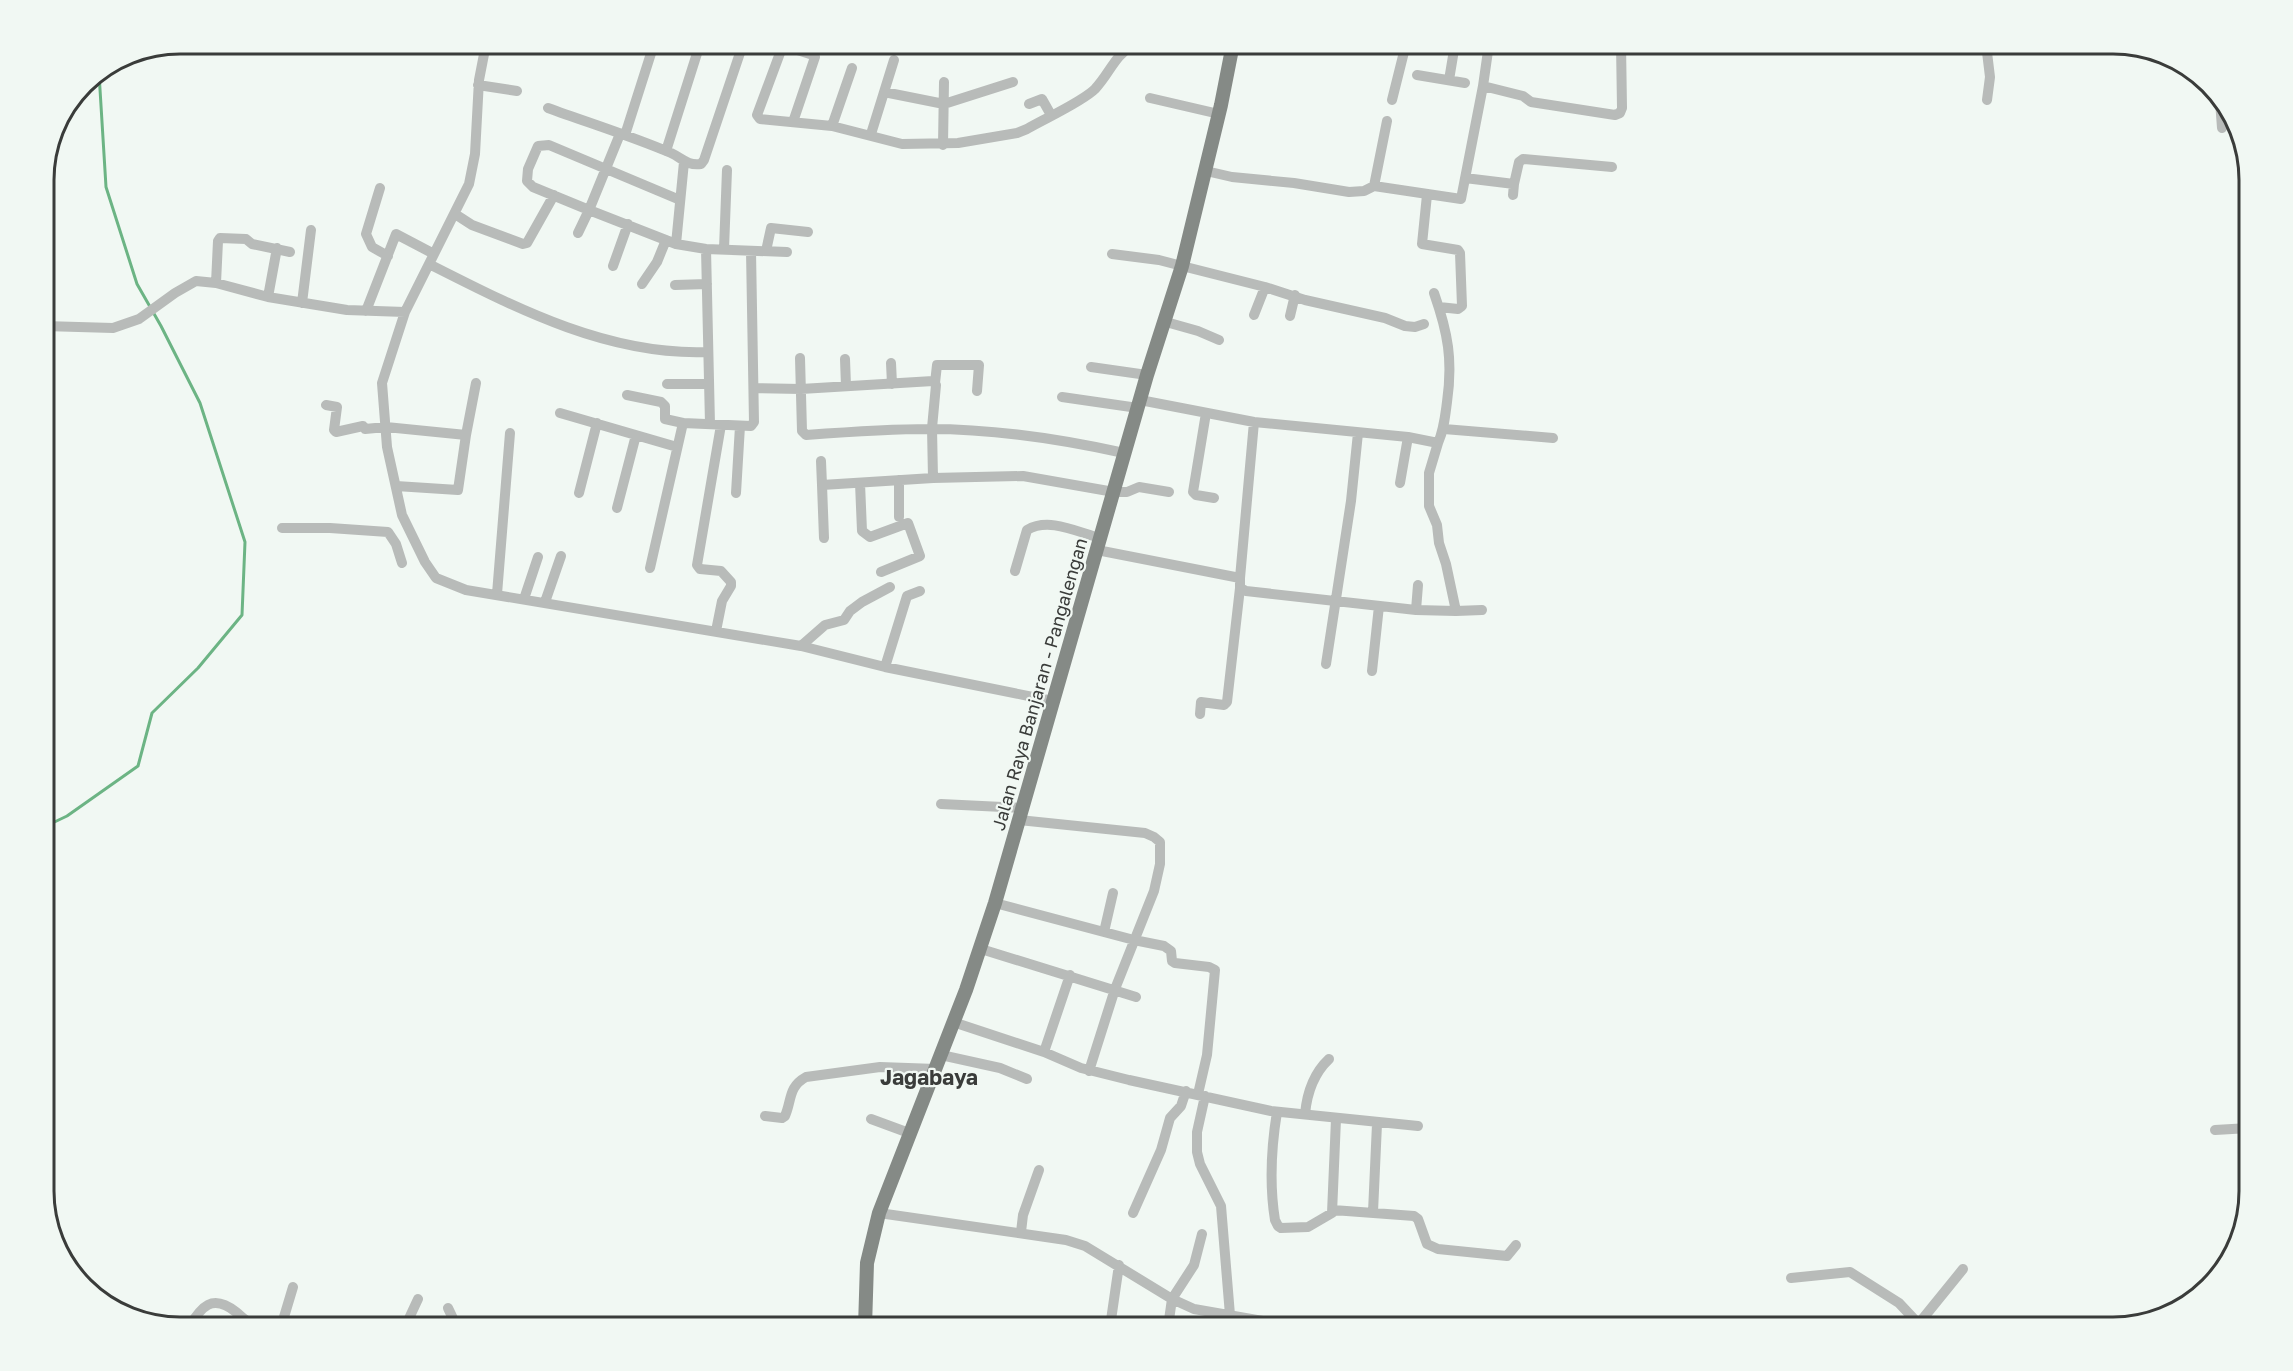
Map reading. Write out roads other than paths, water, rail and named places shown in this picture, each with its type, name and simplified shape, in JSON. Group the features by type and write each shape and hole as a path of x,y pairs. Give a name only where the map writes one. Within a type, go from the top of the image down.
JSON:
{"main road":[{"name":"Jalan Raya Banjaran - Pangalengan","path":"866,1317 867,1263 879,1213 981,949 995,903 1124,453 1182,266 1219,114 1228,54"}],"street":[{"path":"484,54 478,85 474,160 469,184 405,312 382,383 387,447 402,515 425,562 436,578 466,590 801,646 885,667 1053,701"},
{"path":"578,233 623,135 651,54"},
{"path":"666,151 697,54"},
{"path":"548,108 591,121 666,151 684,162 700,164 704,160 740,54"},
{"path":"778,54 757,116 760,119 832,126 871,134 895,143 944,144 1017,133 1086,96 1096,87 1120,54"},
{"path":"793,122 814,57 810,54"},
{"path":"1392,100 1404,54"},
{"path":"1449,80 1455,54"},
{"path":"1206,171 1232,177 1294,183 1348,192 1364,191 1374,186 1461,199 1483,86 1485,54"},
{"path":"1483,86 1523,96 1531,102 1615,116 1622,108 1621,54"},
{"path":"1987,54 1990,77 1987,100"},
{"path":"871,134 894,60"},
{"path":"832,126 852,68"},
{"path":"1416,75 1466,83"},
{"path":"944,82 944,144"},
{"path":"884,92 944,104 1013,82"},
{"path":"478,85 517,91"},
{"path":"1150,98 1219,114"},
{"path":"1029,104 1042,99 1052,115"},
{"path":"2221,116 2222,128"},
{"path":"1374,186 1387,121"},
{"path":"680,200 549,145 538,146 528,169 527,181 533,187 671,242 706,249 788,252"},
{"path":"1465,178 1514,190 1519,162 1522,159 1612,167"},
{"path":"642,284 671,242 680,200 684,162"},
{"path":"724,249 727,170"},
{"path":"380,188 366,234 372,247 388,256"},
{"path":"454,214 472,225 527,243 554,195"},
{"path":"1427,195 1422,243 1458,250 1460,253 1462,306 1458,309 1439,307"},
{"path":"613,266 628,224"},
{"path":"766,251 771,228 808,232"},
{"path":"302,303 311,230"},
{"path":"366,311 398,234 431,259 524,311 596,337 654,349 686,353 708,352"},
{"path":"216,283 220,238 246,239 252,244 290,252"},
{"path":"268,297 277,248"},
{"path":"706,249 709,384 715,424 697,566 700,569 721,571 731,582 722,602 716,631"},
{"path":"627,395 661,402 665,406 665,419 683,423 740,426 753,424 755,388 751,251"},
{"path":"1112,254 1159,260 1295,295 1305,300 1384,318 1405,326 1415,327 1424,324"},
{"path":"54,326 113,328 139,319 196,281 216,283 268,297 347,310 405,312"},
{"path":"675,285 707,284"},
{"path":"1254,315 1265,287"},
{"path":"1434,293 1445,325 1451,373 1444,429 1429,473 1429,506 1437,525 1439,543 1456,611"},
{"path":"1290,316 1295,295"},
{"path":"1166,322 1219,340"},
{"path":"800,358 802,431 806,435 932,429 1029,436 1079,443 1124,453"},
{"path":"844,359 846,386"},
{"path":"891,363 892,384"},
{"path":"933,478 932,429 937,365 980,365 977,391"},
{"path":"1091,367 1147,375"},
{"path":"396,486 457,491 476,383"},
{"path":"755,388 935,383"},
{"path":"667,384 709,384"},
{"path":"1062,397 1139,404 1254,422 1408,437 1438,443"},
{"path":"326,405 337,407 334,429 336,432 362,426 365,429 386,427 466,435"},
{"path":"560,413 677,447"},
{"path":"1206,413 1193,492 1196,495 1214,498"},
{"path":"1200,714 1202,702 1224,705 1227,702 1254,422"},
{"path":"579,493 597,423"},
{"path":"650,568 683,423"},
{"path":"736,492 740,426"},
{"path":"1444,429 1553,438"},
{"path":"497,594 510,433"},
{"path":"1326,664 1351,501 1358,433"},
{"path":"617,508 636,435"},
{"path":"1400,483 1408,437"},
{"path":"821,462 824,538"},
{"path":"822,485 933,478 1023,476 1114,492 1127,492 1139,487 1169,492"},
{"path":"899,480 899,517"},
{"path":"860,483 862,531 870,537 908,524 920,555 881,572"},
{"path":"1015,571 1027,530 1034,526 1053,524 1098,544 1240,583 1246,591 1416,610 1482,610"},
{"path":"282,528 388,532 396,544 402,563"},
{"path":"524,599 537,556"},
{"path":"545,602 561,556"},
{"path":"1416,610 1418,585"},
{"path":"801,646 825,625 844,620 850,611 862,602 890,586"},
{"path":"885,667 907,596 920,591"},
{"path":"1372,670 1379,606"},
{"path":"941,804 1145,833 1160,842 1160,864 1154,891 1115,989 1089,1071"},
{"path":"1104,932 1113,892"},
{"path":"995,903 1168,948 1174,963 1209,967 1215,970 1197,1131 1197,1152 1200,1164 1221,1206 1230,1315"},
{"path":"981,949 1136,997"},
{"path":"1044,1052 1070,975"},
{"path":"953,1022 1044,1052 1089,1071 1277,1112 1377,1124 1418,1126"},
{"path":"1305,1114 1313,1081 1329,1059"},
{"path":"765,1116 782,1118 785,1116 790,1093 797,1083 806,1077 880,1066 938,1062 1000,1068 1027,1079"},
{"path":"1133,1213 1161,1150 1170,1118 1181,1106 1186,1091"},
{"path":"1277,1112 1270,1162 1270,1186 1276,1223 1281,1228 1288,1229 1308,1227 1330,1215 1333,1210 1336,1119"},
{"path":"871,1119 909,1133"},
{"path":"1373,1212 1377,1124"},
{"path":"2215,1130 2239,1129"},
{"path":"1021,1232 1023,1215 1039,1170"},
{"path":"1333,1210 1414,1216 1418,1219 1427,1244 1438,1249 1507,1256 1516,1245"},
{"path":"879,1213 1021,1232 1076,1243 1119,1265 1172,1299 1194,1309 1240,1317"},
{"path":"1170,1317 1172,1299 1194,1265 1202,1234"},
{"path":"1111,1317 1119,1265"},
{"path":"1924,1317 1963,1269"},
{"path":"1791,1278 1850,1272 1899,1303 1912,1317"},
{"path":"285,1317 293,1287"},
{"path":"410,1317 418,1299"},
{"path":"196,1317 206,1304 230,1307 243,1317"},
{"path":"448,1308 452,1317"}],"waterway":[{"path":"54,822 67,816 138,766 152,713 198,668 242,615 245,542 200,403 137,284 106,187 100,83"}],"district":[{"name":"Jagabaya","path":"929,1077"}]}
